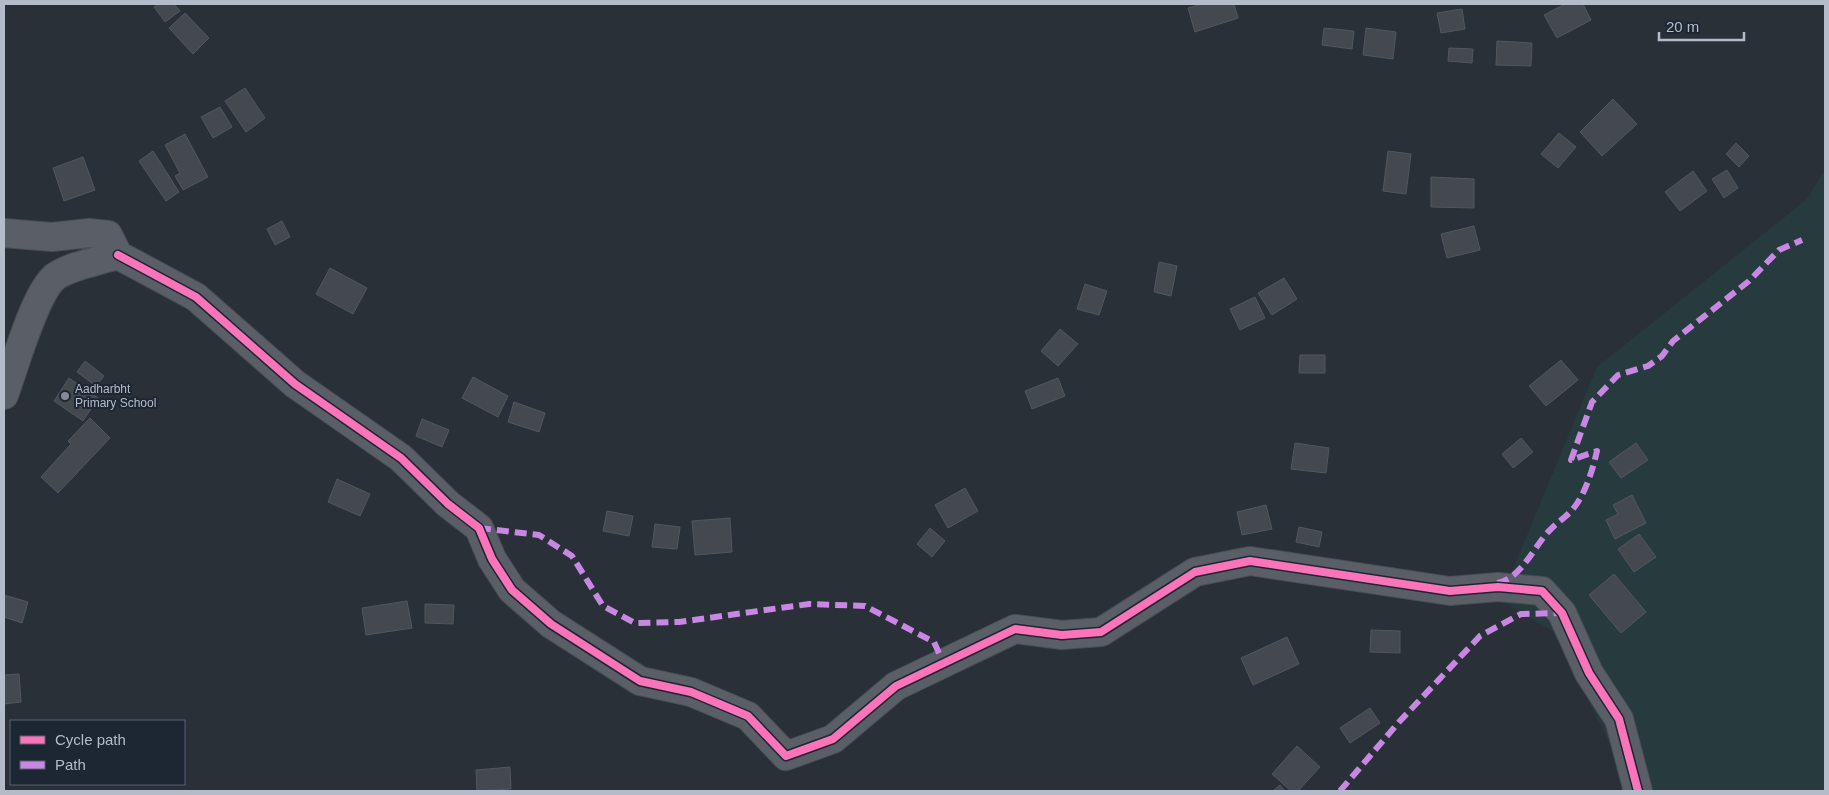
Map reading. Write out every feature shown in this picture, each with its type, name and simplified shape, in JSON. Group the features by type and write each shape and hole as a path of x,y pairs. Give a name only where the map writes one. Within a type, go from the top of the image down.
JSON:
{"street":[{"path":"4,233 52,237 89,233 108,236 118,255 196,297 295,384 401,458 448,504 478,528 492,559 512,590 551,624 640,681 691,692 748,716 786,756 833,739 896,686 1015,629 1062,636 1101,632 1195,572 1250,561 1450,590 1498,587 1542,591 1562,613 1589,673 1619,719 1638,791"},
{"path":"4,395 33,310 55,277 83,265 118,255"}],"green space":[{"path":"1825,170 1825,791 1622,791 1618,761 1556,633 1500,600 1597,367 1806,200"}],"building":[{"path":"159,4 174,4 180,11 165,22 154,7"},
{"path":"1201,4 1234,4 1238,18 1195,32 1188,8"},
{"path":"1565,4 1583,4 1591,20 1557,38 1544,15"},
{"path":"1462,9 1465,29 1441,33 1437,13"},
{"path":"185,13 209,38 193,54 169,28"},
{"path":"1324,28 1354,31 1352,49 1322,45"},
{"path":"1366,28 1396,32 1393,59 1363,55"},
{"path":"1497,41 1532,43 1531,66 1496,65"},
{"path":"1449,48 1473,49 1472,63 1448,61"},
{"path":"245,88 265,118 246,132 225,101"},
{"path":"1613,99 1637,124 1602,156 1580,132"},
{"path":"220,107 232,127 213,138 201,117"},
{"path":"1559,133 1576,147 1558,168 1541,154"},
{"path":"185,134 208,177 183,190 175,176 180,173 165,145"},
{"path":"1736,143 1749,156 1739,167 1726,154"},
{"path":"153,151 179,192 166,201 139,161"},
{"path":"1388,151 1411,154 1406,194 1383,191"},
{"path":"83,157 95,190 64,201 53,168"},
{"path":"1727,170 1738,188 1724,198 1712,179"},
{"path":"1693,171 1707,191 1680,211 1665,192"},
{"path":"1431,177 1474,179 1474,208 1431,207"},
{"path":"282,221 290,237 275,245 267,229"},
{"path":"1474,226 1480,250 1447,258 1441,234"},
{"path":"1159,262 1177,266 1171,296 1154,292"},
{"path":"330,268 367,288 353,314 316,294"},
{"path":"1284,278 1297,299 1272,315 1258,293"},
{"path":"1085,284 1107,291 1099,315 1077,309"},
{"path":"1255,297 1265,318 1240,330 1230,309"},
{"path":"1060,329 1078,344 1058,366 1041,351"},
{"path":"1300,355 1325,355 1325,373 1299,373"},
{"path":"1561,360 1578,380 1546,406 1529,386"},
{"path":"85,361 104,376 96,386 77,372"},
{"path":"473,377 508,396 498,417 462,398"},
{"path":"69,378 98,398 83,421 54,401"},
{"path":"1058,378 1065,396 1032,409 1025,391"},
{"path":"514,402 545,413 539,432 508,422"},
{"path":"90,418 110,438 58,493 41,477 71,444 68,441"},
{"path":"422,419 449,430 442,447 416,436"},
{"path":"1521,438 1533,452 1513,468 1502,454"},
{"path":"1295,443 1329,448 1326,473 1291,469"},
{"path":"1636,443 1648,460 1621,478 1609,462"},
{"path":"337,479 370,494 360,516 328,502"},
{"path":"965,488 978,511 948,528 935,505"},
{"path":"1632,495 1646,523 1615,539 1606,520 1618,514 1613,505"},
{"path":"1266,505 1272,529 1242,535 1237,512"},
{"path":"607,511 633,516 629,536 603,531"},
{"path":"730,518 732,552 695,555 692,521"},
{"path":"655,524 680,527 677,549 652,547"},
{"path":"1299,527 1322,532 1319,547 1296,542"},
{"path":"930,528 945,541 932,557 917,544"},
{"path":"1639,534 1656,557 1634,572 1618,549"},
{"path":"1614,574 1646,612 1621,633 1589,595"},
{"path":"4,595 28,602 22,623 4,617"},
{"path":"407,601 412,628 366,635 362,608"},
{"path":"425,604 454,605 453,624 425,623"},
{"path":"1371,630 1400,631 1400,653 1370,652"},
{"path":"1287,637 1299,664 1253,685 1241,658"},
{"path":"19,674 21,702 4,704 4,675"},
{"path":"1370,708 1380,723 1350,743 1340,728"},
{"path":"1297,746 1320,767 1298,791 1291,791 1272,774"},
{"path":"510,767 511,789 477,791 476,770"},
{"path":"1280,785 1285,791 1273,791"}],"marked path":[{"path":"1497,583 1506,580 1521,568 1545,536 1572,510 1581,496 1589,478 1597,451 1571,460 1592,402 1618,375 1648,366 1662,356 1673,341 1749,281 1779,250 1802,240"},
{"path":"479,528 539,535 572,556 603,606 635,623 679,622 809,604 865,606 934,642 943,662"},
{"path":"1340,791 1399,722 1480,636 1521,614 1562,613"}],"cycle path":[{"path":"118,255 196,297 295,384 401,458 448,504 479,528 492,559 512,590 551,624 640,681 691,692 748,716 786,756 833,739 896,686 1015,629 1062,635 1101,632 1195,572 1250,561 1450,591 1498,587 1542,591 1562,613 1589,673 1619,719 1638,791"}],"place":[{"name":"Aadharbht Primary School","path":"65,396"}]}
